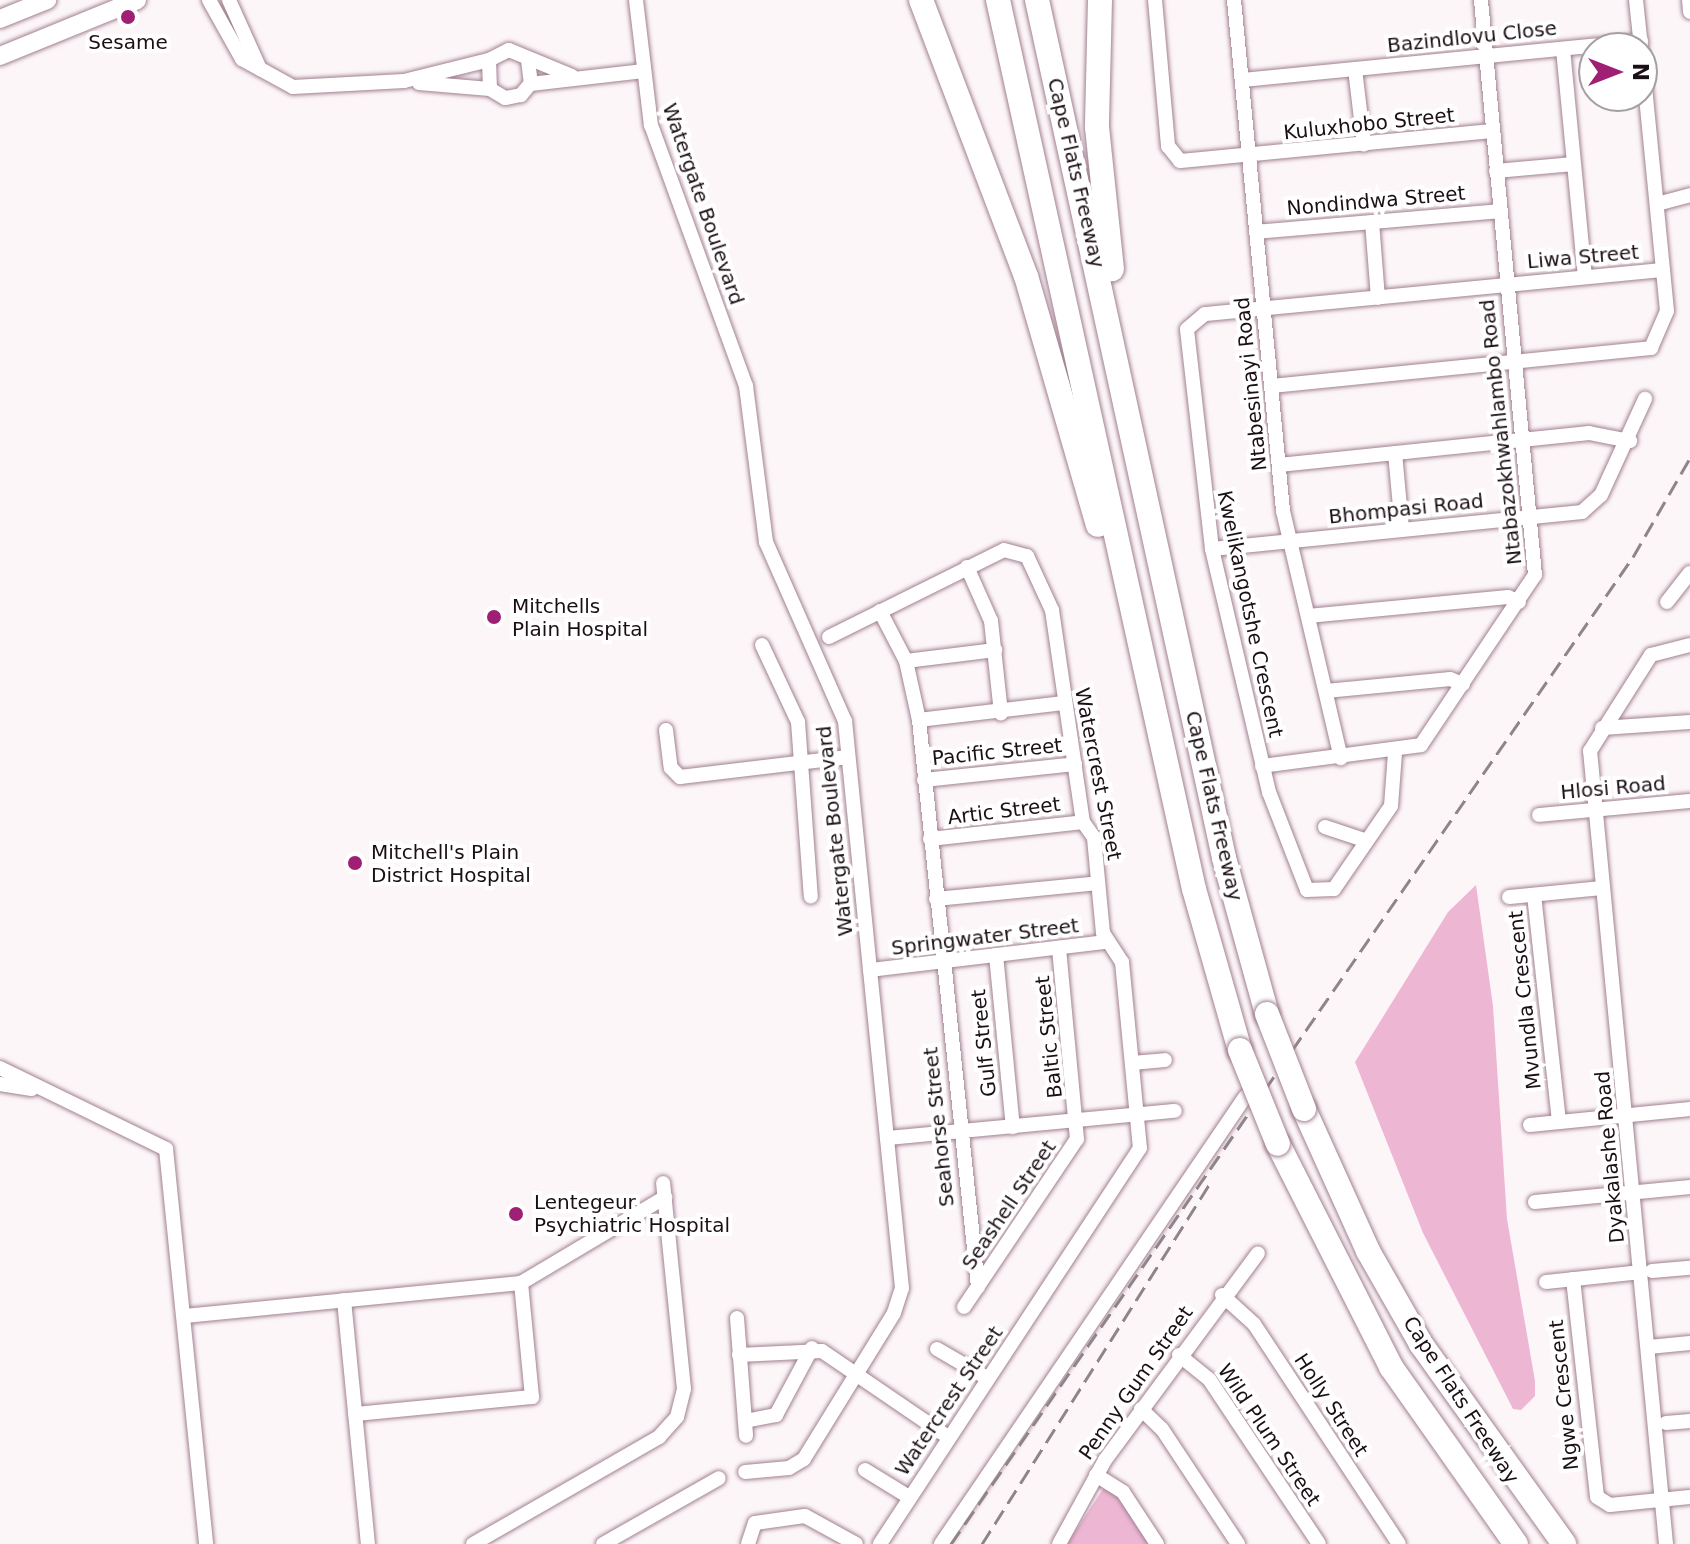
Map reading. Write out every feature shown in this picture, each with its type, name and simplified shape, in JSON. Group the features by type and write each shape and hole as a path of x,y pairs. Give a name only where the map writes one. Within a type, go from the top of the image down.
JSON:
{"highway":[{"path":"921,0 1036,306 1154,711"},
{"name":"Cape Flats Freeway","path":"998,0 1200,916 1240,1050 1278,1144 1391,1367 1516,1544"},
{"name":"Cape Flats Freeway","path":"1037,0 1224,858 1267,1014 1304,1109 1368,1251 1421,1344 1564,1544"},
{"path":"1099,0 1099,162 1130,417"}],"main road":[{"path":"0,19 47,0"},
{"path":"0,56 137,0"}],"street":[{"path":"209,0 232,48 260,69 309,90 404,81 489,60 509,50 572,76"},
{"path":"229,0 260,69"},
{"name":"Watergate Boulevard","path":"636,0 651,125 746,386 766,542 842,706 902,1297 859,1375 797,1465 745,1472"},
{"name":"Kuluxhobo Street","path":"1155,0 1171,153 1187,162 1493,131"},
{"name":"Ntabesinayi Road","path":"1234,0 1263,309 1289,540 1341,758"},
{"name":"Ntabazokhwahlambo Road","path":"1341,758 1395,753 1424,743 1535,575 1481,0"},
{"path":"1636,0 1639,32"},
{"path":"1689,0 1690,12"},
{"path":"1563,49 1585,277"},
{"name":"Bazindlovu Close","path":"1242,80 1578,49"},
{"path":"489,60 490,89"},
{"path":"528,60 531,84"},
{"path":"1355,69 1364,144"},
{"path":"404,81 490,89 513,98 531,84 572,76 643,71"},
{"path":"1271,386 1647,350 1667,311 1648,112"},
{"path":"1496,171 1574,164"},
{"path":"1657,204 1690,195"},
{"name":"Nondindwa Street","path":"1256,232 1500,211"},
{"path":"1372,222 1378,298"},
{"name":"Liwa Street","path":"1263,309 1663,270"},
{"name":"Kwelikangotshe Crescent","path":"1263,309 1205,314 1187,329 1212,549 1262,766 1341,758"},
{"name":"Bhompasi Road","path":"1212,549 1590,509 1630,441 1645,399"},
{"path":"1279,465 1603,433 1630,441"},
{"path":"1395,453 1402,529"},
{"name":"Watercrest Street","path":"829,637 1010,548 1027,556 1052,610 1063,703 1083,822 1094,838 1105,942 1122,962 1137,1115 1136,1161 987,1378 880,1544"},
{"path":"967,567 991,621 1001,713"},
{"path":"1667,602 1690,573"},
{"path":"1308,616 1508,597 1519,602"},
{"path":"880,611 906,661 919,720 943,962"},
{"path":"762,645 795,712 811,897"},
{"name":"Dyakalashe Road","path":"1666,1544 1649,1347 1646,1272 1634,1193 1590,751 1651,655 1690,645"},
{"path":"906,661 995,650"},
{"path":"1326,691 1450,679 1463,684"},
{"path":"919,720 1001,713 1063,703"},
{"path":"1602,728 1690,722"},
{"path":"666,730 676,776 848,757"},
{"path":"1262,766 1307,890 1334,889 1397,793 1395,753"},
{"name":"Pacific Street","path":"924,780 1075,764"},
{"name":"Hlosi Road","path":"1539,815 1690,801"},
{"name":"Artic Street","path":"930,839 1083,822"},
{"path":"1325,827 1367,841"},
{"path":"936,899 1098,883"},
{"name":"Mvundla Crescent","path":"1559,1122 1534,895 1603,888"},
{"path":"1509,897 1534,895"},
{"name":"Springwater Street","path":"870,970 1105,942"},
{"name":"Baltic Street","path":"1059,948 1078,1122"},
{"name":"Gulf Street","path":"996,955 1013,1127"},
{"name":"Seahorse Street","path":"943,962 978,1287"},
{"path":"1132,1063 1165,1060"},
{"path":"0,1068 166,1149 206,1544"},
{"path":"0,1084 48,1092"},
{"path":"941,1544 1245,1097"},
{"path":"1530,1125 1690,1109"},
{"path":"887,1138 1175,1111"},
{"name":"Seashell Street","path":"964,1307 1074,1145 1078,1122"},
{"path":"1535,1202 1690,1187"},
{"path":"184,1316 521,1283 664,1190 684,1389 677,1417 659,1437 473,1544"},
{"name":"Penny Gum Street","path":"1059,1544 1096,1475 1141,1409 1222,1295 1258,1253"},
{"path":"1546,1282 1690,1268"},
{"name":"Ngwe Crescent","path":"1573,1279 1593,1482 1604,1503 1662,1500"},
{"path":"355,1414 532,1397 521,1283"},
{"name":"Holly Street","path":"1222,1295 1254,1324 1399,1544"},
{"path":"344,1300 368,1544"},
{"path":"737,1318 746,1429 776,1415 812,1348"},
{"path":"1649,1347 1690,1343"},
{"path":"739,1355 812,1348 859,1375 948,1437"},
{"path":"937,1349 987,1378"},
{"name":"Wild Plum Street","path":"1179,1355 1209,1379 1319,1544"},
{"path":"1141,1409 1162,1429 1238,1544"},
{"path":"1666,1423 1690,1421"},
{"path":"865,1470 909,1497"},
{"path":"1096,1475 1123,1492 1157,1544"},
{"path":"603,1544 719,1478"},
{"path":"1662,1500 1690,1497"},
{"path":"748,1544 755,1523 805,1516 856,1544"}],"shaded area":[{"path":"1476,885 1493,1006 1507,1219 1535,1381 1535,1396 1521,1410 1513,1409 1423,1233 1355,1062 1448,912"},
{"path":"1103,1489 1117,1495 1149,1544 1067,1544"}],"railway":[{"path":"951,1544 1633,557 1690,458"},
{"path":"982,1544 1210,1183"}],"place":[{"name":"Sesame","path":"128,17"},
{"name":"Mitchells Plain Hospital","path":"494,617"},
{"name":"Mitchell's Plain District Hospital","path":"355,863"},
{"name":"Lentegeur Psychiatric Hospital","path":"516,1214"}]}
